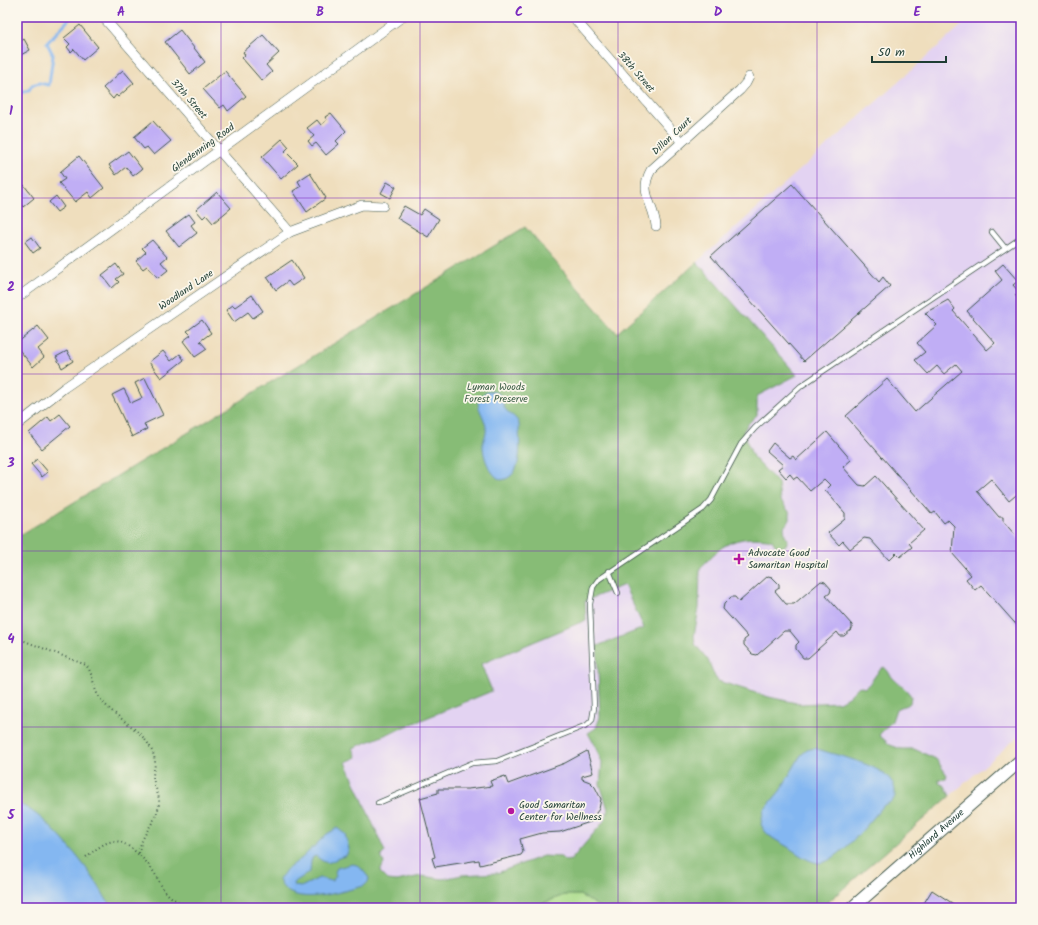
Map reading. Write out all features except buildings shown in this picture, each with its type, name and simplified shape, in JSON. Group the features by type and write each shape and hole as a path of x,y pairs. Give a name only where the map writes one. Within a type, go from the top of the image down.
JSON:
{"main road":[{"name":"Highland Avenue","path":"852,908 1021,760"}],"street":[{"name":"37th Street","path":"102,17 290,232"},
{"name":"Glendenning Road","path":"17,298 402,17"},
{"name":"38th Street","path":"573,17 681,141"},
{"name":"Dillon Court","path":"656,226 655,215 645,187 646,179 651,170 681,141 740,90 746,84 749,77"},
{"name":"Woodland Lane","path":"17,425 64,388 290,232 362,205 383,206"}],"lane":[{"path":"992,232 1006,248"},
{"path":"378,803 472,763 497,760 587,725 592,720 594,708 591,599 593,587 598,580 609,571 703,509 711,500 741,444 755,428 801,386 1021,238"},
{"path":"609,571 618,592"}],"path":[{"path":"17,638 86,666 91,671 94,690 101,701 139,733 149,746 155,762 153,777 159,804 155,817 139,847 139,854"},
{"path":"86,857 104,843 115,840 124,844 139,854 153,870 163,890 170,897 181,904 196,908"}],"shaded area":[{"name":"Advocate Good Samaritan Hospital","path":"971,17 1021,17 1021,734 821,908 397,908 210,695 703,423 796,375 697,262"}],"green space":[{"name":"Lyman Woods Forest Preserve","path":"525,227 617,333 697,262 797,375 757,396 757,415 747,425 743,432 753,457 778,483 780,500 790,513 790,520 784,527 785,535 788,539 786,545 781,548 775,545 772,540 761,538 737,540 719,550 700,568 699,608 694,636 695,644 708,660 718,681 769,697 801,704 839,702 848,697 859,686 864,688 867,686 884,667 911,696 910,703 896,709 892,721 879,735 890,745 901,749 914,749 936,759 947,775 946,779 939,780 939,783 945,786 950,796 821,908 601,908 580,895 564,895 531,908 17,908 17,537","holes":["624,585 644,628 597,646 600,717 596,728 588,733 597,749 602,763 600,784 608,809 605,820 571,860 565,861 561,857 543,856 497,873 462,875 443,879 421,876 397,881 388,880 380,872 384,863 381,856 385,852 346,762 357,757 353,748 492,691 481,664 586,620 585,601"]},
{"path":"564,895 580,895 601,908 531,908"}],"water":[{"path":"489,391 495,392 501,396 506,410 518,421 519,424 520,448 517,465 514,472 509,477 501,480 497,478 490,470 485,459 483,448 486,428 478,403 479,398"},
{"path":"815,748 849,758 886,775 893,783 895,793 893,800 884,805 863,830 844,849 826,862 818,863 806,859 772,838 761,824 764,810 780,791 801,755 807,750"},
{"path":"17,804 37,815 60,837 90,873 112,908 17,908"},
{"path":"337,828 345,834 349,849 346,856 340,857 328,863 316,856 313,857 310,872 293,883 294,886 301,887 319,878 332,881 336,876 335,872 337,868 352,864 355,864 361,868 369,878 368,882 364,886 317,896 294,894 285,889 279,880 286,870 302,858 327,834"}],"waterway":[{"path":"17,94 29,90 32,85 39,83 49,85 53,55 47,43 71,17"}],"place":[{"name":"Advocate Good Samaritan Hospital","path":"739,559"},
{"name":"Good Samaritan Center for Wellness","path":"511,811"}]}
